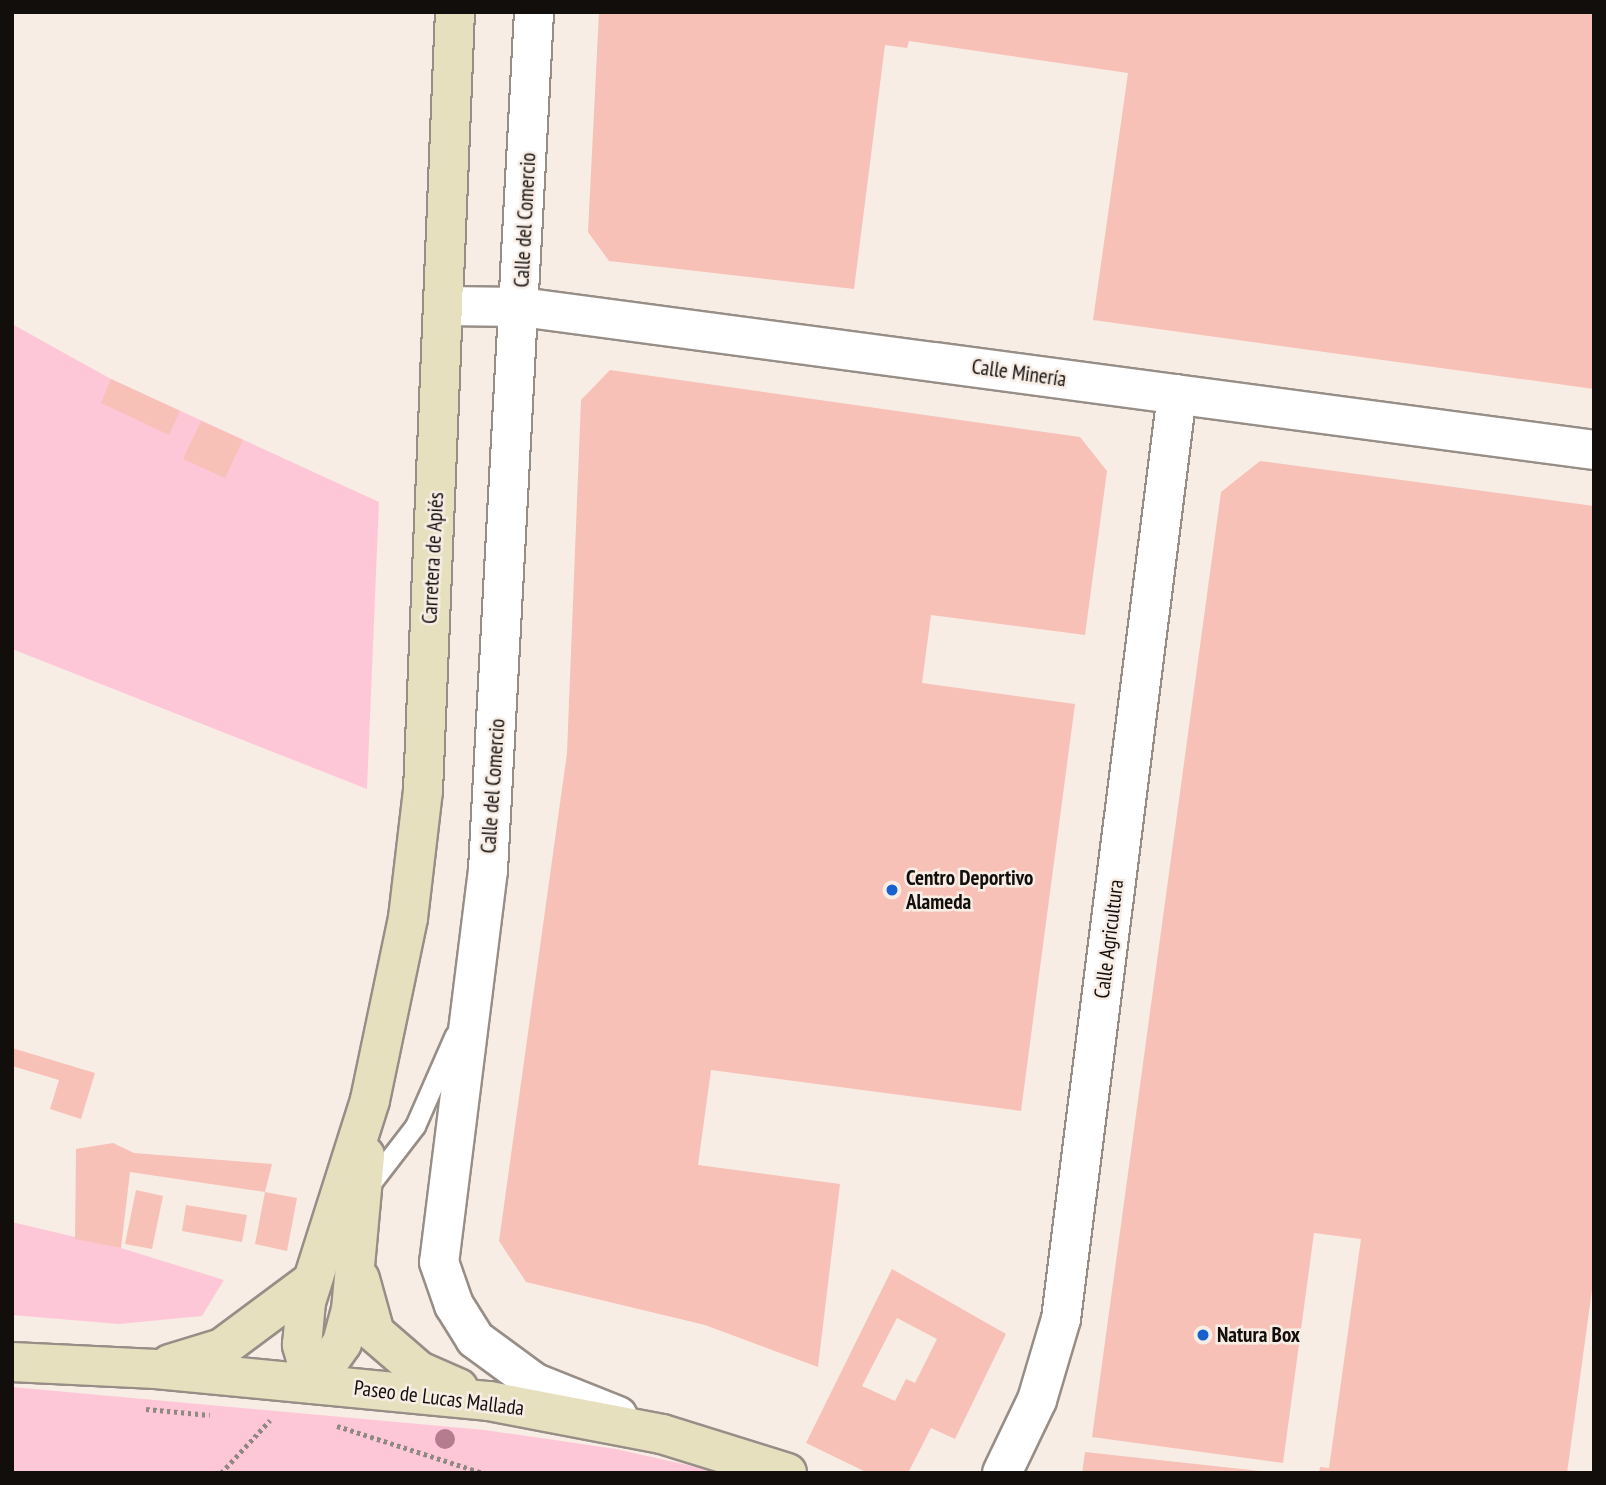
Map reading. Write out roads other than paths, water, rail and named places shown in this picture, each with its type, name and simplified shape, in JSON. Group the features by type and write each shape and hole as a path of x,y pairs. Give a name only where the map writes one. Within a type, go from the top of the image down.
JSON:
{"street":[{"name":"Carretera de Apiés","path":"370,1100 408,918 423,791 454,12"},
{"name":"Calle del Comercio","path":"534,12 521,307 488,870 439,1262 454,1305 475,1339 535,1383 662,1434"},
{"name":"Calle Minería","path":"444,306 521,307 1594,450"},
{"name":"Calle Agricultura","path":"1002,1473 1037,1400 1061,1319 1177,394"},
{"path":"313,1384 342,1343 356,1260 370,1100"},
{"path":"313,1384 301,1335 311,1282 370,1100"},
{"path":"356,1260 375,1333 392,1352 419,1371 489,1401"},
{"path":"156,1369 222,1348 311,1282"},
{"name":"Paseo de Lucas Mallada","path":"12,1350 83,1363"},
{"name":"Paseo de Lucas Mallada","path":"12,1362 83,1363 489,1401 662,1434 787,1473"}],"lane":[{"path":"361,1196 415,1126 472,996"}],"place":[{"name":"Centro Deportivo Alameda","path":"892,890"},
{"name":"Natura Box","path":"1203,1335"}]}
